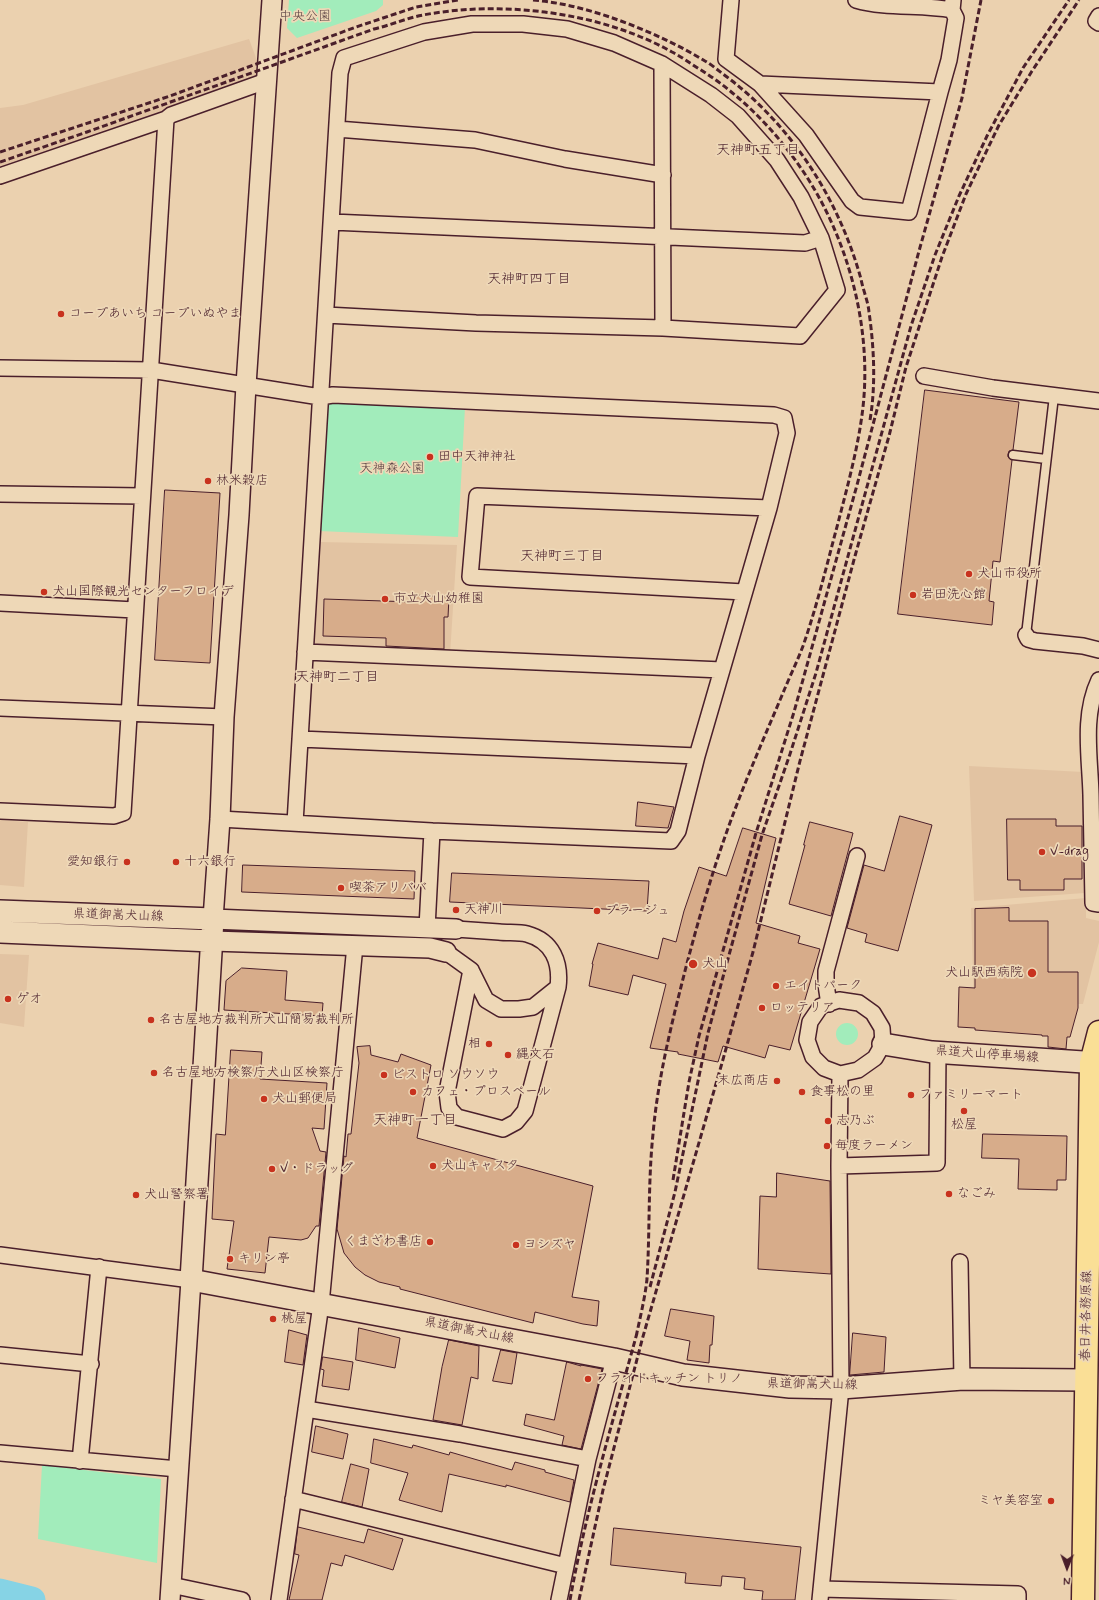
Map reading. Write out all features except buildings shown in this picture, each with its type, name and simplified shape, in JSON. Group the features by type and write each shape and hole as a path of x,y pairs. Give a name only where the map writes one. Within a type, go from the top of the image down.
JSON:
{"main road":[{"name":"県道御嵩犬山線","path":"0,911 213,919"},
{"path":"191,1280 213,919"},
{"name":"県道御嵩犬山線","path":"0,932 212,942"},
{"name":"春日井各務原線","path":"1083,1600 1092,1380 1095,1063 1099,1032"},
{"name":"県道犬山停車場線","path":"883,1044 938,1052 1095,1063"},
{"name":"県道御嵩犬山線","path":"191,1280 614,1359 683,1375 790,1387 841,1388 962,1380 1092,1380"}],"street":[{"path":"272,0 246,385 239,515 224,717 220,819 213,919 456,929 527,934 542,942 552,952 557,960 559,970 558,987 525,1111 516,1122 503,1129 457,1117 449,1108 447,1092 471,970"},
{"path":"731,0 726,59 760,84 806,135 852,201 860,206 909,212 949,60 956,18 952,5 939,8 870,4 856,0"},
{"path":"1099,16 1096,21 1099,23"},
{"path":"294,823 340,73 344,58 424,32 472,24 523,24 567,29 614,43 662,64 710,95 738,116 777,160 801,197 821,238 837,290 800,336 663,328 476,323 326,315"},
{"path":"662,64 664,236 663,328"},
{"path":"0,176 166,119 171,115 266,81"},
{"path":"760,84 940,92"},
{"path":"0,812 114,816 123,813 166,119"},
{"path":"337,129 475,140 565,159 663,175"},
{"path":"332,222 805,243 821,238"},
{"path":"0,368 151,370 320,397 333,395 472,400 774,415 784,418 787,433 769,508 697,756 678,831 671,841 432,831 220,819"},
{"path":"924,376 993,388 1099,401"},
{"path":"0,494 142,496"},
{"path":"744,592 470,577 477,496 769,508"},
{"path":"0,603 135,610"},
{"path":"1026,635 1028,639 1035,641 1083,646 1099,650"},
{"path":"305,652 722,670"},
{"path":"1099,680 1092,693 1088,722 1093,903 1099,904"},
{"path":"0,708 224,717"},
{"path":"300,739 697,756"},
{"path":"427,928 432,831"},
{"path":"829,1004 826,985 826,971 857,856"},
{"path":"212,942 430,948 446,952 471,970 486,1000 501,1009 519,1010 533,1007 558,987"},
{"path":"279,1600 321,1304 355,945"},
{"path":"839,1000 859,1003 873,1013 882,1028 883,1044 876,1058 858,1070 840,1074 824,1068 813,1057 807,1040 810,1022 821,1006 829,1004 839,1000"},
{"path":"839,1166 937,1163 938,1052"},
{"path":"840,1074 839,1166 841,1388 821,1595 1018,1594 1018,1600"},
{"path":"0,1255 191,1280 170,1593 242,1600"},
{"path":"960,1262 962,1380"},
{"path":"80,1461 100,1267"},
{"path":"0,1355 91,1364"},
{"path":"559,1600 588,1459 614,1359"},
{"path":"306,1409 460,1434 588,1459"},
{"path":"0,1453 178,1469"},
{"path":"293,1499 566,1566"}],"lane":[{"path":"1026,635 1054,396"},
{"path":"1012,456 1046,459"}],"shaded area":[{"path":"249,39 261,77 0,174 0,108 23,105"},
{"name":"市立犬山幼稚園","path":"320,542 457,545 450,655 314,652"},
{"name":"V-drag","path":"969,766 1083,772 1084,893 974,901"},
{"path":"0,820 28,822 24,887 0,885"},
{"name":"犬山駅西病院","path":"1086,898 1086,918 1099,921 1099,942 1083,1004 974,1004 971,908"},
{"name":"ゲオ","path":"0,954 29,955 24,1027 0,1023"}],"green space":[{"name":"中央公園","path":"289,0 383,0 383,5 376,11 297,38 287,28"},
{"name":"天神森公園","path":"332,401 465,407 458,537 319,531 327,407"},
{"path":"843,1023 851,1023 858,1030 858,1038 851,1045 843,1045 836,1038 836,1030"},
{"path":"42,1465 161,1479 157,1563 38,1539"}],"waterway":[{"path":"0,1592 32,1600"}],"railway":[{"path":"0,152 170,96 356,27 416,7 458,0"},
{"path":"533,0 572,6 609,17 634,26 688,51 713,66 751,97 793,142 810,167 840,221 852,250 861,279 871,325 873,352 874,380 870,420"},
{"path":"673,1180 689,1082 699,1036 756,833 794,712 857,485 919,251 962,98 981,0"},
{"path":"650,1287 675,1192 708,1033 723,977 762,835 816,673 911,326 935,255 959,196 987,136 1023,68 1069,0"},
{"path":"579,1600 603,1490 642,1340 753,952 800,761 889,436 906,367 942,257 966,194 999,125 1032,71 1079,0"},
{"path":"0,162 374,29 411,18 454,11 486,9 518,10 551,13 614,27 644,38 683,58 719,82 753,111 784,145 810,182 821,201 843,251 852,278 858,305 865,360 865,388 860,429 845,497 822,585 808,631 801,652 764,738 727,831 702,908 686,967 666,1050 655,1113 650,1170 647,1279 636,1337"},
{"path":"570,1600 576,1566 592,1499 637,1333"}],"place":[{"name":"コープあいち コープいぬやま","path":"61,314"},
{"name":"田中天神神社","path":"430,457"},
{"name":"林米穀店","path":"208,481"},
{"name":"犬山市役所","path":"969,574"},
{"name":"犬山国際観光センターフロイデ","path":"44,592"},
{"name":"岩田洗心館","path":"913,595"},
{"name":"市立犬山幼稚園","path":"385,599"},
{"name":"V-drag","path":"1042,852"},
{"name":"愛知銀行","path":"127,862"},
{"name":"十六銀行","path":"176,862"},
{"name":"喫茶アリババ","path":"341,888"},
{"name":"天神川","path":"456,910"},
{"name":"プラージュ","path":"597,911"},
{"name":"犬山","path":"693,964"},
{"name":"犬山駅西病院","path":"1032,973"},
{"name":"エイトパーク","path":"776,986"},
{"name":"ゲオ","path":"8,999"},
{"name":"ロッテリア","path":"762,1008"},
{"name":"名古屋地方裁判所犬山簡易裁判所","path":"151,1020"},
{"name":"相","path":"489,1044"},
{"name":"縄文石","path":"508,1055"},
{"name":"名古屋地方検察庁犬山区検察庁","path":"154,1073"},
{"name":"ビストロ ソウソウ","path":"384,1075"},
{"name":"末広商店","path":"777,1081"},
{"name":"カフェ・ブロスペール","path":"413,1092"},
{"name":"食事松の里","path":"802,1092"},
{"name":"ファミリーマート","path":"911,1095"},
{"name":"犬山郵便局","path":"264,1099"},
{"name":"松屋","path":"964,1111"},
{"name":"志乃ぶ","path":"828,1121"},
{"name":"毎度ラーメン","path":"827,1146"},
{"name":"犬山キャスタ","path":"433,1166"},
{"name":"V・ドラッグ","path":"272,1169"},
{"name":"なごみ","path":"949,1194"},
{"name":"犬山警察署","path":"136,1195"},
{"name":"くまざわ書店","path":"430,1242"},
{"name":"ヨシズヤ","path":"516,1245"},
{"name":"キリン亭","path":"230,1259"},
{"name":"桃屋","path":"273,1319"},
{"name":"フライドキッチン トリノ","path":"588,1379"},
{"name":"ミヤ美容室","path":"1051,1501"}],"district":[{"name":"天神町五丁目","path":"758,151"},
{"name":"天神町四丁目","path":"529,280"},
{"name":"天神町三丁目","path":"562,557"},
{"name":"天神町二丁目","path":"337,678"},
{"name":"天神町一丁目","path":"415,1121"}]}
